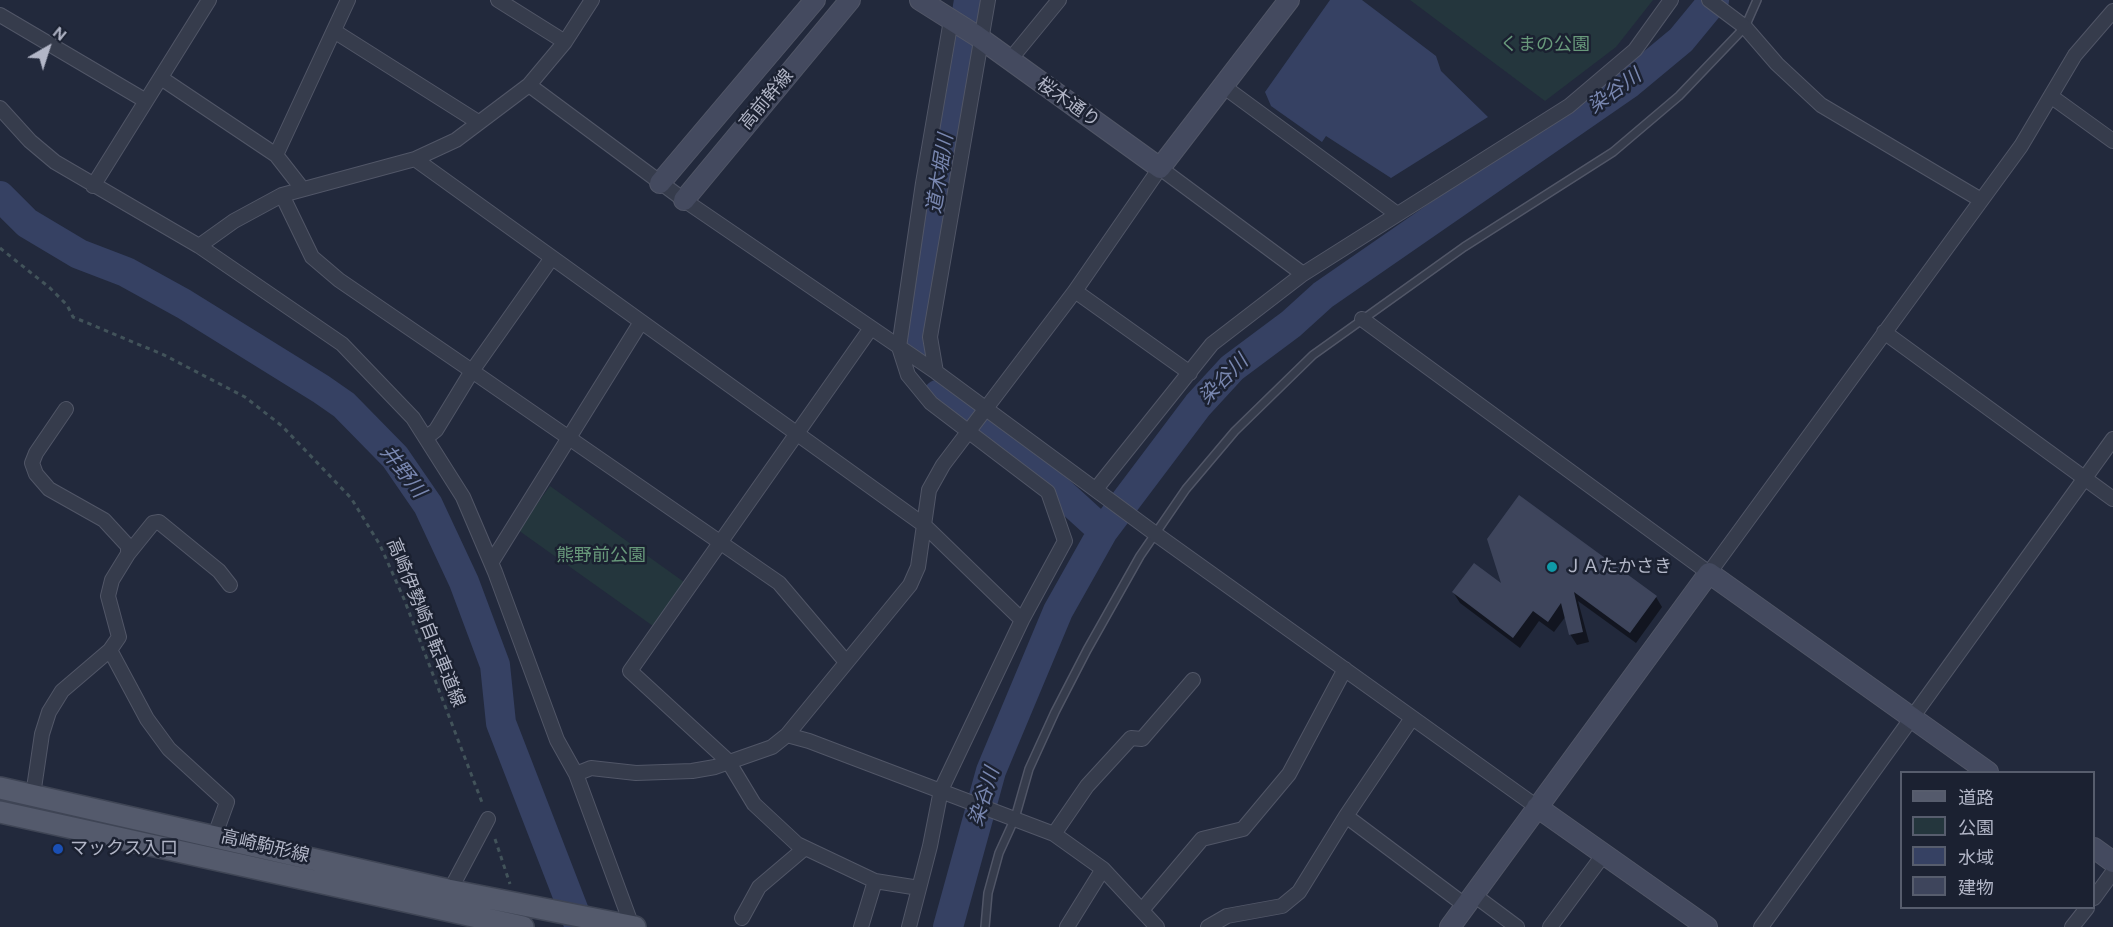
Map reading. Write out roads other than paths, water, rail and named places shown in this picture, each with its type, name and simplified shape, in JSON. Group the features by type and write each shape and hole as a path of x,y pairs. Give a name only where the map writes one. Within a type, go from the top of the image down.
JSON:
{"main road":[{"name":"高崎駒形線","path":"0,788 215,835 448,890 626,925"},
{"name":"高崎駒形線","path":"0,812 523,927"}],"street":[{"path":"276,155 348,0"},
{"path":"498,0 565,42"},
{"path":"199,246 234,221 282,195 415,159 456,140 529,85 565,42 592,0"},
{"name":"高前幹線","path":"660,183 815,0"},
{"name":"高前幹線","path":"684,200 850,0"},
{"path":"909,927 945,792 1022,620 1065,541 1048,492 931,403 908,375 899,347 919,206 953,21 920,0"},
{"path":"936,372 930,337 979,38 988,0"},
{"path":"1009,62 1059,0"},
{"path":"576,774 591,768 636,773 692,771 716,767 772,747 787,735 910,585 918,567 928,490 969,430 1075,291 1160,168 1289,0"},
{"path":"1099,492 1139,432 1212,344 1303,274 1569,106 1635,50 1671,0"},
{"path":"1708,0 1743,26 1777,64 1821,105 1981,200"},
{"path":"93,186 161,78 204,2"},
{"path":"1450,927 2021,146 2075,55 2113,11"},
{"path":"0,15 146,101"},
{"name":"桜木通り","path":"953,21 1160,168"},
{"path":"334,31 478,122"},
{"path":"161,78 276,155 301,188"},
{"path":"529,85 660,183 936,372 984,412 1707,927"},
{"path":"1223,86 1397,214"},
{"path":"2052,97 2113,141"},
{"path":"0,108 30,141 93,186 199,246 342,344 413,418 464,497 557,741 576,774 626,925"},
{"path":"415,159 924,525 1022,620"},
{"path":"1160,168 1303,274"},
{"path":"282,195 312,257 339,280 722,541 779,583 846,662"},
{"path":"426,438 436,430 472,371 551,259"},
{"path":"1075,291 1190,373"},
{"path":"1362,319 1987,771"},
{"path":"491,563 641,322"},
{"path":"871,328 630,671 728,761 754,804 797,844 875,881 919,888"},
{"path":"1884,332 2113,498"},
{"path":"66,409 36,453 32,463 36,474 49,489 104,520 128,546 129,554"},
{"path":"1761,927 2113,439"},
{"path":"33,795 42,734 49,712 62,691 110,650 119,637 108,596 112,580 153,523 159,522 219,572 231,585"},
{"path":"110,650 147,719 169,749 227,802 215,835"},
{"path":"1142,910 1202,838 1243,829 1289,774 1345,669"},
{"path":"1054,834 1087,786 1131,738 1142,739 1193,680"},
{"path":"1208,927 1227,916 1282,906 1299,892 1346,816 1412,718"},
{"path":"787,735 809,741 1054,834 1103,869 1157,927"},
{"path":"1346,816 1470,901 1517,927"},
{"path":"445,911 448,890 488,819"},
{"path":"742,918 759,887 805,848"},
{"path":"2095,849 2113,862"},
{"path":"1550,927 1604,854"},
{"path":"1067,927 1103,869"},
{"path":"2095,897 2113,872"},
{"path":"861,927 875,881"},
{"path":"2072,927 2085,909"}],"lane":[{"path":"985,927 988,893 999,853 1029,770 1066,692 1153,531 1186,489 1235,431 1313,356 1464,247 1613,152 1679,96 1743,26 1757,0"}],"water":[{"path":"1330,0 1362,0 1436,56 1441,71 1488,117 1391,178 1326,136 1322,142 1271,106 1265,92"}],"waterway":[{"name":"道木堀川","path":"917,348 915,337 969,0"},
{"name":"染谷川","path":"948,927 991,771 1058,611 1103,531 1198,405 1232,368 1291,324 1323,295 1628,84 1681,40 1714,0"},
{"name":"井野川","path":"0,196 27,223 79,254 126,272 184,304 321,389 344,405 395,457 428,505 464,582 495,665 501,723 580,927"},
{"name":"道木堀川","path":"938,395 1057,489 1103,531"}],"place":[{"name":"ＪＡたかさき","path":"1552,567"},
{"name":"マックス入口","path":"58,849"}],"park label":[{"name":"くまの公園","path":"1545,45"},
{"name":"熊野前公園","path":"601,556"}]}
